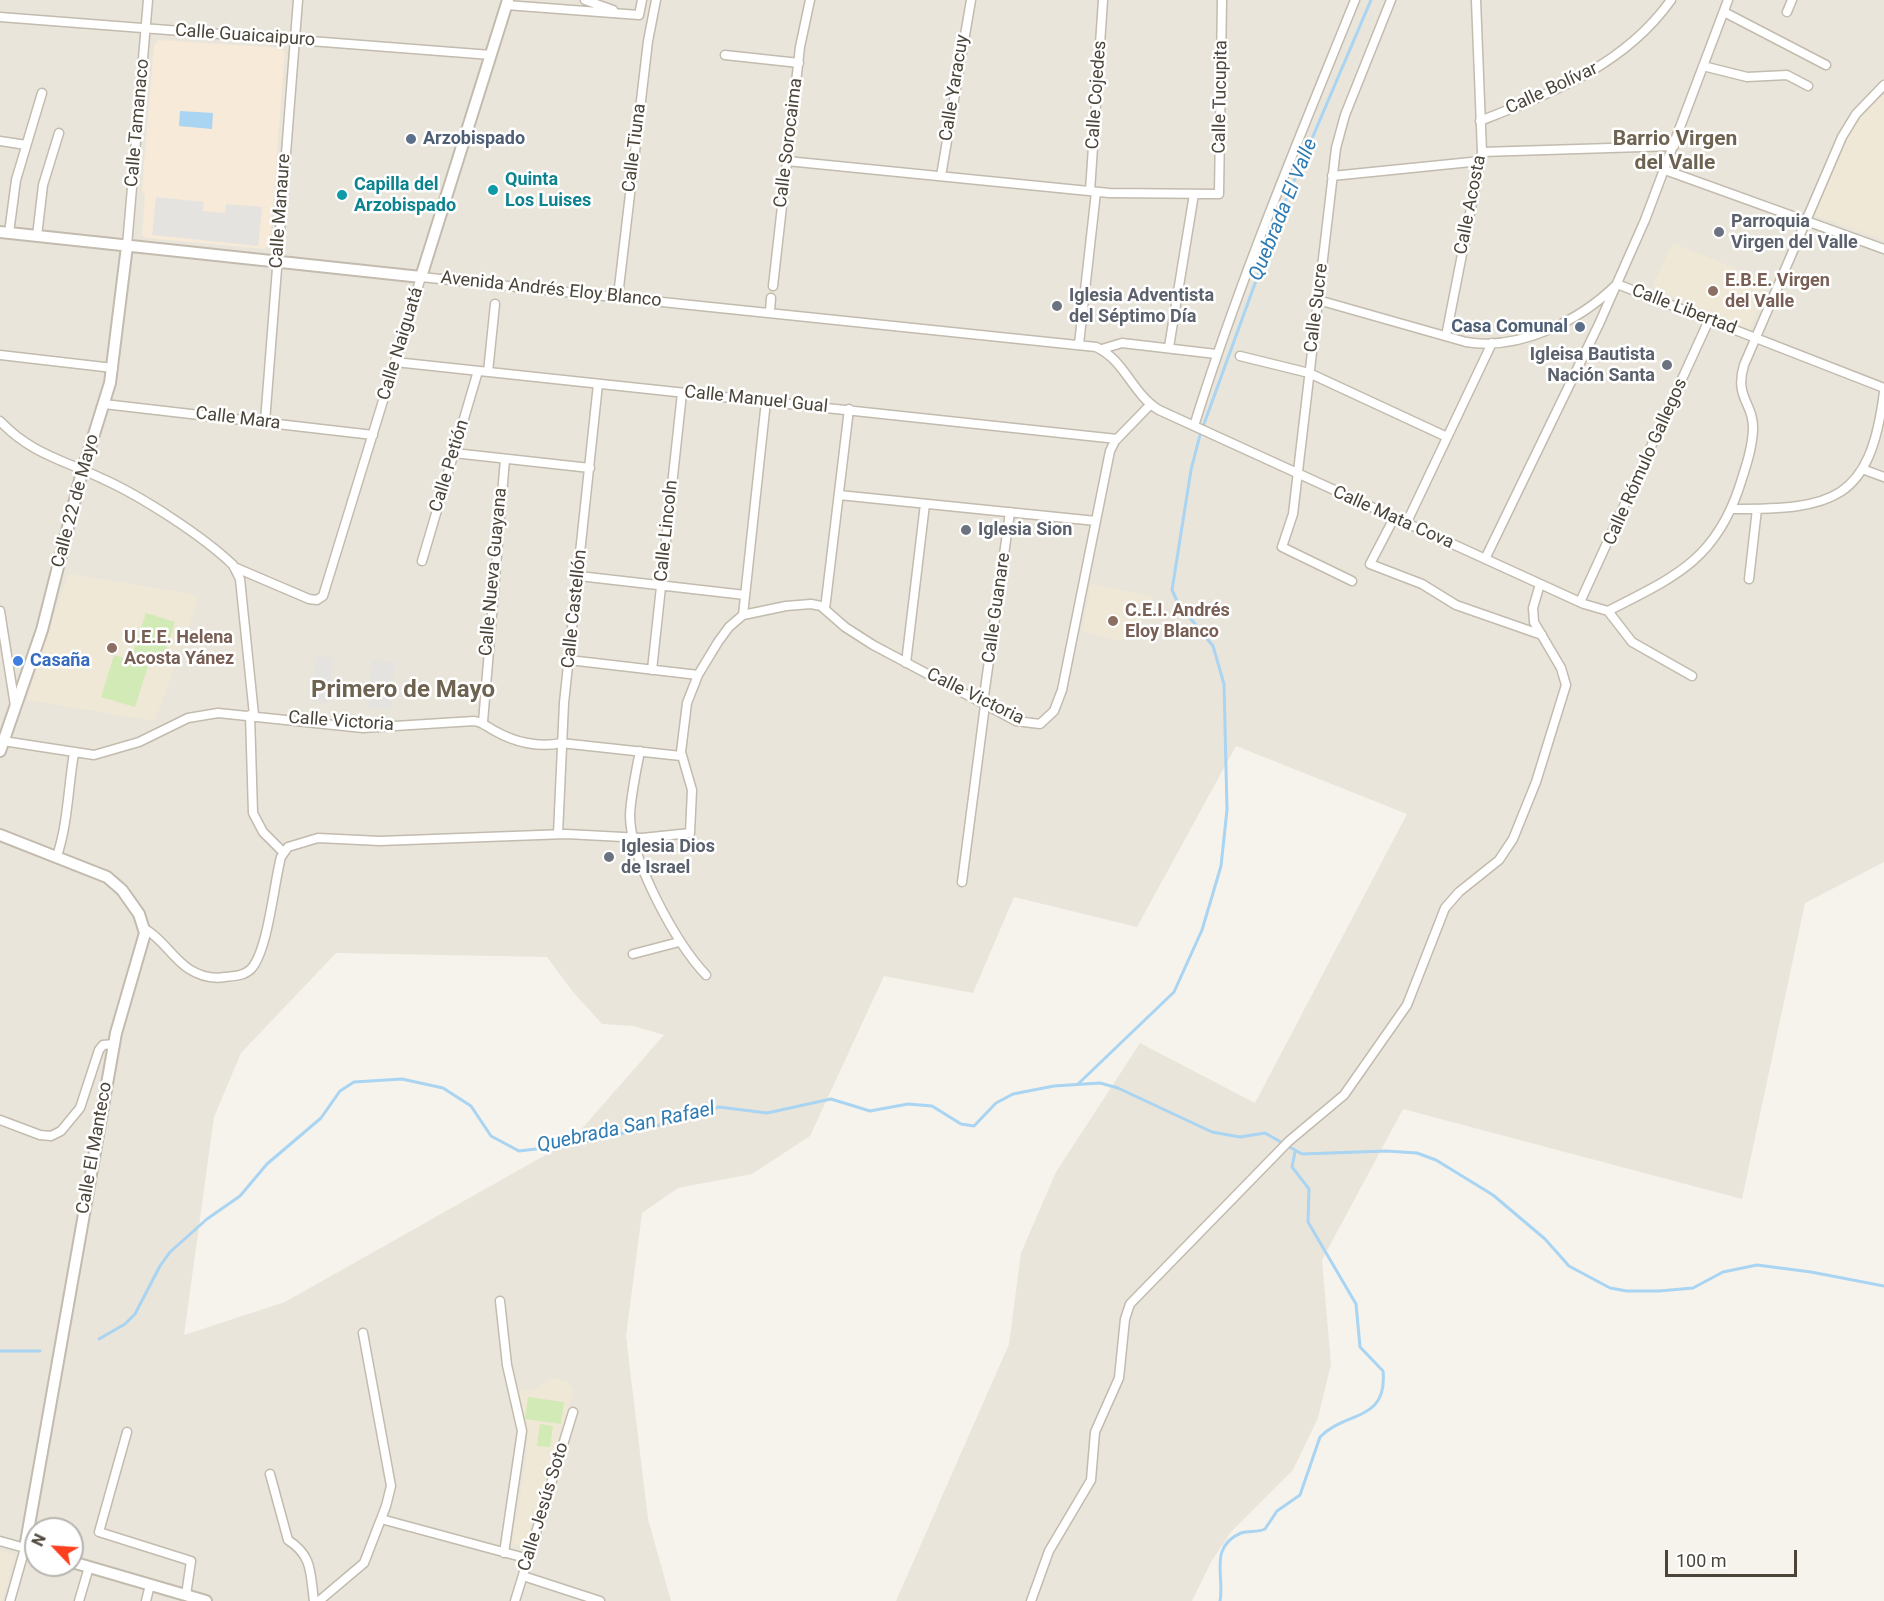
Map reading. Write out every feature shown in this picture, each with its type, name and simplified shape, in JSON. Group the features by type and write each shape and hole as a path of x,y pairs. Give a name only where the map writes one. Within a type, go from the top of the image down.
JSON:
{"street":[{"name":"Calle Tamanaco","path":"127,246 148,0"},
{"name":"Calle Manaure","path":"265,423 298,0"},
{"path":"585,0 626,14"},
{"path":"507,3 527,3 639,15 642,0"},
{"name":"Calle Tiuna","path":"618,296 646,51 656,0"},
{"name":"Calle Sorocaima","path":"772,286 799,63 810,0"},
{"name":"Calle Yaracuy","path":"940,176 971,0"},
{"name":"Calle Cojedes","path":"1079,344 1093,191 1103,0"},
{"name":"Calle Tucupita","path":"1194,194 1219,194 1222,0"},
{"path":"1194,426 1216,354 1254,247 1354,0"},
{"name":"Calle Sucre","path":"1352,581 1282,547 1293,514 1332,176 1345,115 1391,0"},
{"name":"Calle Acosta","path":"1446,336 1482,157 1476,0"},
{"name":"Calle Bolívar","path":"1480,121 1575,81 1612,59 1641,36 1671,0"},
{"path":"1485,560 1617,284 1674,147 1728,0"},
{"path":"1787,12 1792,0"},
{"name":"Calle Naiguatá","path":"234,567 309,599 316,600 323,596 507,3"},
{"path":"1724,12 1826,65"},
{"name":"Calle Guaicaipuro","path":"0,17 491,55"},
{"path":"725,55 799,63"},
{"path":"1703,66 1747,77 1787,75 1808,86"},
{"path":"1692,676 1632,642 1608,611 1668,579 1697,558 1716,538 1732,509 1752,439 1752,419 1740,383 1755,338 1804,221 1848,125 1884,85"},
{"path":"4,233 16,180 42,93"},
{"path":"38,236 43,185 59,133"},
{"path":"0,141 26,145"},
{"path":"1332,176 1482,157 1674,147"},
{"path":"787,161 1093,191 1194,194 1169,347"},
{"path":"1665,170 1884,249"},
{"name":"Avenida Andrés Eloy Blanco","path":"4,233 770,311 1079,344 1102,349"},
{"name":"Calle 22 de Mayo","path":"2,746 42,630 82,470 113,369 127,246"},
{"name":"Calle Libertad","path":"1318,300 1478,344 1492,343 1557,327 1599,302 1617,284 1755,338 1884,395"},
{"path":"770,311 771,298"},
{"name":"Calle Petión","path":"422,561 454,453 483,372 495,304"},
{"name":"Calle Rómulo Gallegos","path":"1580,602 1709,320"},
{"path":"1102,349 1117,343 1216,354"},
{"path":"1406,524 1492,343"},
{"name":"Calle Mata Cova","path":"1102,349 1120,366 1140,395 1150,405 1485,560 1580,602 1608,611"},
{"path":"0,355 113,369"},
{"path":"1240,356 1309,373 1448,437"},
{"name":"Calle Manuel Gual","path":"396,362 1117,439"},
{"name":"Calle Castellón","path":"558,834 561,743 598,384"},
{"name":"Calle Lincoln","path":"652,670 682,393"},
{"path":"1732,509 1799,507 1823,502 1846,489 1862,469 1876,439 1884,395"},
{"path":"742,615 766,401"},
{"name":"Calle Mara","path":"104,404 373,435"},
{"name":"Calle Victoria","path":"825,609 851,632 1016,721 1034,725 1044,722 1054,711 1066,674 1110,451 1117,439 1150,405"},
{"path":"0,835 94,871 112,881 140,914 145,929 162,941 184,965 200,975 216,978 243,975 254,966 283,852 294,845 318,838 380,841 558,834 634,838 690,833 692,790 681,756 687,703 698,675 729,627 742,615 805,604 825,609 849,409"},
{"path":"0,421 31,448 128,492 211,548 234,567 240,579 252,715 253,813 263,832 283,852"},
{"path":"454,453 590,468"},
{"name":"Calle Nueva Guayana","path":"483,722 505,459"},
{"path":"1862,469 1884,477"},
{"path":"839,495 1096,521"},
{"path":"906,663 925,504"},
{"path":"1749,579 1757,509"},
{"name":"Calle Guanare","path":"962,882 1010,512"},
{"path":"1394,518 1370,564 1422,584 1456,605 1542,635"},
{"path":"579,576 745,595"},
{"path":"1031,1601 1049,1551 1091,1480 1095,1432 1119,1378 1125,1319 1130,1304 1272,1158 1344,1095 1407,1005 1445,908 1499,860 1513,839 1536,782 1566,685 1564,674 1542,635 1533,612 1540,584"},
{"path":"0,611 15,707"},
{"path":"569,660 698,675"},
{"name":"Calle Victoria","path":"2,746 94,755 139,742 173,723 218,713 363,728 416,726 458,720 483,722 502,735 518,741 548,746 561,743 681,756"},
{"path":"640,751 630,816 634,838 656,897 679,942 706,975"},
{"path":"57,856 65,826 74,753"},
{"name":"Calle El Manteco","path":"35,1517 114,1044 126,994 143,945 145,929"},
{"path":"633,954 679,942"},
{"path":"0,1120 40,1135 51,1136 61,1131 80,1108 99,1050 104,1045 114,1044"},
{"path":"500,1301 507,1365 522,1431 504,1553"},
{"path":"319,1601 360,1569 389,1495 391,1477 363,1333"},
{"name":"Calle Jesús Soto","path":"516,1601 573,1412"},
{"path":"127,1432 99,1532 191,1561 186,1595"},
{"path":"270,1474 288,1540 302,1548 307,1558 314,1601"},
{"path":"381,1520 529,1559"},
{"path":"0,1541 24,1548"},
{"path":"10,1601 24,1565"},
{"path":"84,1566 206,1601"},
{"path":"79,1601 88,1567"},
{"path":"523,1576 600,1601"},
{"path":"146,1601 150,1585"}],"shaded area":[{"path":"0,0 1884,0 1884,862 1805,903 1742,1199 1403,1109 1322,1260 1331,1364 1318,1418 1293,1470 1231,1532 1211,1562 1192,1601 896,1601 1009,1344 1021,1253 1056,1172 1140,1043 1255,1103 1407,814 1236,746 1137,927 1014,897 973,993 884,976 810,1136 752,1174 678,1188 642,1213 626,1336 648,1519 671,1601 0,1601","holes":["336,953 547,957 573,992 602,1024 633,1026 664,1035 572,1140 285,1302 184,1335 214,1117 241,1053"]},
{"path":"159,40 280,48 285,52 270,241 265,249 146,238 142,235 145,196 142,190 154,45"},
{"path":"1884,93 1884,240 1817,216 1814,212 1852,128"},
{"path":"156,197 204,202 203,211 225,213 226,204 262,207 258,246 152,235"},
{"name":"E.B.E. Virgen del Valle","path":"1673,243 1768,282 1749,330 1652,287"},
{"name":"U.E.E. Helena Acosta Yánez","path":"68,574 199,597 155,721 27,700"},
{"name":"C.E.I. Andrés Eloy Blanco","path":"1091,584 1152,596 1152,610 1121,641 1082,631"},
{"path":"316,656 333,658 328,703 311,701"},
{"path":"372,660 395,662 391,710 367,708"},
{"path":"553,1378 568,1382 573,1392 524,1548 512,1544 527,1454 527,1432 519,1393 521,1390 534,1390"},
{"path":"0,1550 15,1555 2,1601 0,1601"}],"green space":[{"path":"146,613 175,622 162,664 132,655"},
{"path":"114,655 148,666 135,707 101,697"},
{"path":"528,1397 564,1402 561,1424 525,1419"},
{"path":"540,1424 553,1426 550,1447 537,1446"}],"water":[{"path":"180,111 213,113 212,129 179,126"}],"waterway":[{"name":"Quebrada El Valle","path":"1204,424 1282,209 1371,0"},
{"name":"Quebrada El Valle","path":"1078,1084 1174,992 1202,930 1221,866 1227,810 1224,684 1213,646 1178,603 1172,590 1191,470 1200,435"},
{"name":"Quebrada San Rafael","path":"99,1339 125,1324 135,1314 160,1266 170,1252 207,1219 240,1196 267,1164 321,1118 340,1091 354,1082 402,1079 443,1088 471,1106 491,1136 519,1151 570,1145 669,1123 719,1107 767,1113 831,1099 870,1111 908,1104 932,1106 961,1124 974,1126 996,1103 1013,1094 1054,1086 1100,1083 1118,1088 1212,1132 1240,1137 1265,1133 1302,1154 1386,1151 1417,1153 1436,1160 1493,1195 1545,1239 1569,1266 1610,1288 1627,1291 1693,1288 1723,1272 1757,1265 1811,1272 1884,1286"},
{"path":"1220,1601 1220,1563 1224,1546 1241,1533 1265,1529 1277,1511 1300,1495 1320,1437 1330,1429 1372,1407 1379,1399 1383,1387 1383,1371 1360,1347 1356,1304 1308,1222 1309,1189 1292,1167 1295,1152"},
{"name":"Quebrada San Rafael","path":"0,1351 40,1351"}],"place":[{"name":"Arzobispado","path":"411,139"},
{"name":"Quinta Los Luises","path":"493,190"},
{"name":"Capilla del Arzobispado","path":"342,195"},
{"name":"Parroquia Virgen del Valle","path":"1719,232"},
{"name":"E.B.E. Virgen del Valle","path":"1713,291"},
{"name":"Iglesia Adventista del Séptimo Día","path":"1057,306"},
{"name":"Casa Comunal","path":"1580,327"},
{"name":"Igleisa Bautista Nación Santa","path":"1667,365"},
{"name":"Iglesia Sion","path":"966,530"},
{"name":"C.E.I. Andrés Eloy Blanco","path":"1113,621"},
{"name":"U.E.E. Helena Acosta Yánez","path":"112,648"},
{"name":"Casaña","path":"18,661"},
{"name":"Iglesia Dios de Israel","path":"609,857"}],"district":[{"name":"Barrio Virgen del Valle","path":"1675,152"},
{"name":"Primero de Mayo","path":"403,691"}]}
